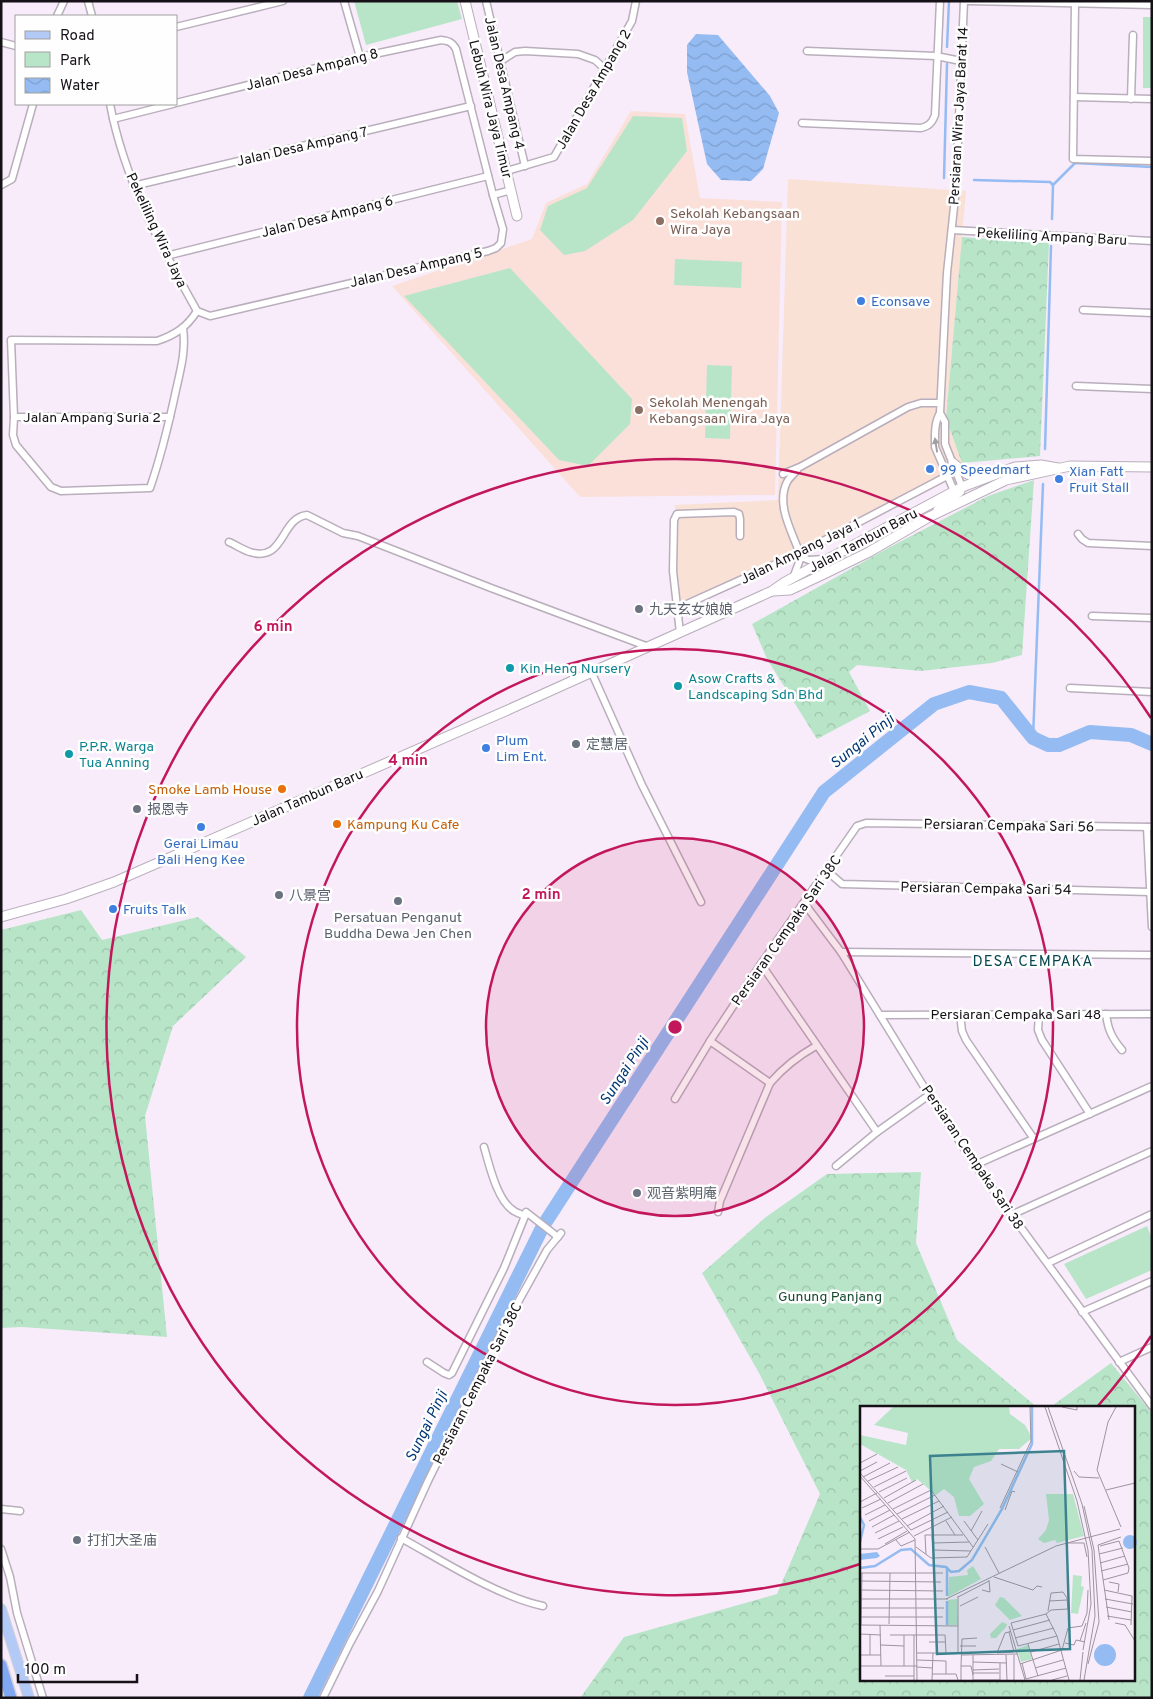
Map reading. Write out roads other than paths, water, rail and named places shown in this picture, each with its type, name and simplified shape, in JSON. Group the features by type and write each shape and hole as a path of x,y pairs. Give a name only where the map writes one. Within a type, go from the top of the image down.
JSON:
{"highway":[{"path":"1,1665 11,1698"}],"main road":[{"name":"Lebuh Wira Jaya Timur","path":"465,1 517,216"},
{"path":"953,463 966,475 994,474"},
{"path":"929,517 959,490 994,474 1015,467 1029,464 1058,468 1152,467"},
{"path":"929,517 1006,480 1058,468"},
{"path":"959,490 970,491 1012,474 1028,474"},
{"name":"Jalan Tambun Baru","path":"1,917 66,899 114,882 510,709 646,646 680,633 772,591 959,490"},
{"name":"Jalan Tambun Baru","path":"772,591 790,590 826,574 869,552 929,517"},
{"path":"1,1609 29,1698"}],"street":[{"path":"57,15 64,1"},
{"path":"88,1 92,15"},
{"path":"178,27 283,1"},
{"path":"344,1 360,57"},
{"name":"Jalan Desa Ampang 4","path":"486,1 525,166"},
{"name":"Jalan Desa Ampang 2","path":"506,171 554,157 632,21 636,1"},
{"path":"802,123 922,128 933,122 935,115 936,56 940,1"},
{"name":"Persiaran Wira Jaya Barat 14","path":"940,413 964,1"},
{"path":"968,1 1152,5"},
{"path":"1075,4 1073,159 1152,161"},
{"path":"1131,99 1133,35"},
{"name":"Jalan Desa Ampang 8","path":"178,102 360,57 441,40 448,41"},
{"name":"Jalan Desa Ampang 5","path":"197,311 210,316 496,248 501,243 503,229 471,106 456,50 452,43 448,41"},
{"path":"1,42 15,46"},
{"path":"500,61 515,52 525,51 578,54 596,60 605,69"},
{"path":"808,51 936,56 961,61"},
{"path":"1074,97 1152,99"},
{"path":"1,185 12,179 33,105"},
{"name":"Pekeliling Wira Jaya","path":"110,105 133,186 166,256 197,311"},
{"name":"Jalan Desa Ampang 8","path":"113,119 166,105"},
{"name":"Jalan Desa Ampang 7","path":"133,186 471,106"},
{"name":"Jalan Desa Ampang 6","path":"166,256 488,176"},
{"path":"493,195 511,190"},
{"name":"Pekeliling Ampang Baru","path":"952,230 1152,241"},
{"path":"1083,310 1152,313"},
{"path":"183,328 185,346 170,417 150,488 61,491 51,487 16,445 13,435 11,340 157,341 167,338 183,328 197,311"},
{"path":"1076,386 1152,389"},
{"path":"783,474 800,467 908,407 921,403 940,403"},
{"path":"940,413 945,422 945,444 953,463 959,490"},
{"path":"940,413 937,418 935,447 947,476 959,490"},
{"name":"Jalan Ampang Suria 2","path":"14,417 170,417"},
{"path":"793,578 800,555 783,500 788,481 800,467"},
{"name":"Jalan Ampang Jaya 1","path":"678,608 800,555 947,476"},
{"path":"680,633 674,571 674,520 677,514 734,512 739,514 740,536"},
{"path":"229,542 250,552 266,554 275,548 296,520 302,516 307,516 343,533 358,536 646,646"},
{"path":"1078,534 1088,543 1152,546"},
{"path":"800,555 817,560 830,559"},
{"path":"1092,616 1152,618"},
{"path":"591,671 642,785 701,902"},
{"path":"1070,688 1152,692"},
{"name":"Persiaran Cempaka Sari 56","path":"866,823 1149,827"},
{"name":"Persiaran Cempaka Sari 38C","path":"675,1099 710,1041 761,964 858,826 866,823"},
{"path":"1149,827 1152,927"},
{"name":"Persiaran Cempaka Sari 54","path":"827,872 842,884 1150,892"},
{"name":"Persiaran Cempaka Sari 38","path":"804,903 841,952 929,1095 975,1165 1152,1406"},
{"path":"841,952 1152,955"},
{"path":"761,964 877,1132"},
{"path":"960,1014 962,1031 966,1040 1034,1139"},
{"path":"1038,1014 1038,1030 1042,1040 1090,1114"},
{"path":"1106,1014 1107,1027 1112,1038 1122,1050"},
{"name":"Persiaran Cempaka Sari 48","path":"880,1015 1152,1014"},
{"path":"710,1041 770,1084"},
{"path":"718,1212 720,1201 770,1084 780,1071 794,1059 816,1046"},
{"path":"975,1165 1152,1086"},
{"path":"836,1166 877,1132 929,1095"},
{"path":"427,1362 444,1373 449,1375 452,1373 504,1268 525,1216 508,1206 500,1193 484,1147"},
{"path":"1011,1215 1152,1151"},
{"name":"Persiaran Cempaka Sari 38C","path":"323,1698 378,1591 401,1538 502,1331 547,1250 560,1235 551,1231 526,1212 525,1216"},
{"path":"1048,1263 1152,1214"},
{"path":"1082,1312 1152,1281"},
{"path":"1119,1362 1152,1347"},
{"path":"1,1509 20,1511"},
{"path":"401,1538 493,1587 529,1603 543,1606"},
{"path":"1,1549 10,1577 17,1613 43,1698"}],"water":[{"path":"696,34 718,35 770,96 779,113 763,169 751,181 721,180 707,164 687,72 687,45"}],"waterway":[{"path":"947,47 949,1"},
{"path":"944,178 947,64"},
{"path":"1052,219 1053,185 1075,163 1152,167"},
{"path":"974,180 1050,182 1053,185"},
{"path":"1045,449 1051,246"},
{"path":"1033,738 1043,484"},
{"name":"Sungai Pinji","path":"310,1698 543,1226 824,792 934,704 969,692 1001,698 1033,738 1048,745 1059,745 1090,732 1131,735 1152,744"}],"place":[{"name":"Sekolah Kebangsaan Wira Jaya","path":"660,221"},
{"name":"Econsave","path":"861,301"},
{"name":"Sekolah Menengah Kebangsaan Wira Jaya","path":"639,410"},
{"name":"99 Speedmart","path":"930,469"},
{"name":"Xian Fatt Fruit Stall","path":"1059,479"},
{"name":"九天玄女娘娘","path":"639,609"},
{"name":"Kin Heng Nursery","path":"510,668"},
{"name":"Asow Crafts & Landscaping Sdn Bhd","path":"678,686"},
{"name":"定慧居","path":"576,744"},
{"name":"Plum Lim Ent.","path":"486,748"},
{"name":"P.P.R. Warga Tua Anning","path":"69,754"},
{"name":"Smoke Lamb House","path":"282,789"},
{"name":"报恩寺","path":"137,809"},
{"name":"Kampung Ku Cafe","path":"337,824"},
{"name":"Gerai Limau Bali Heng Kee","path":"201,827"},
{"name":"八景宫","path":"279,895"},
{"name":"Persatuan Penganut Buddha Dewa Jen Chen","path":"398,901"},
{"name":"Fruits Talk","path":"113,909"},
{"name":"观音紫明庵","path":"637,1193"},
{"name":"打扪大圣庙","path":"77,1540"}],"district":[{"name":"DESA CEMPAKA","path":"1033,961"}],"park label":[{"name":"Gunung Panjang","path":"830,1296"}]}
